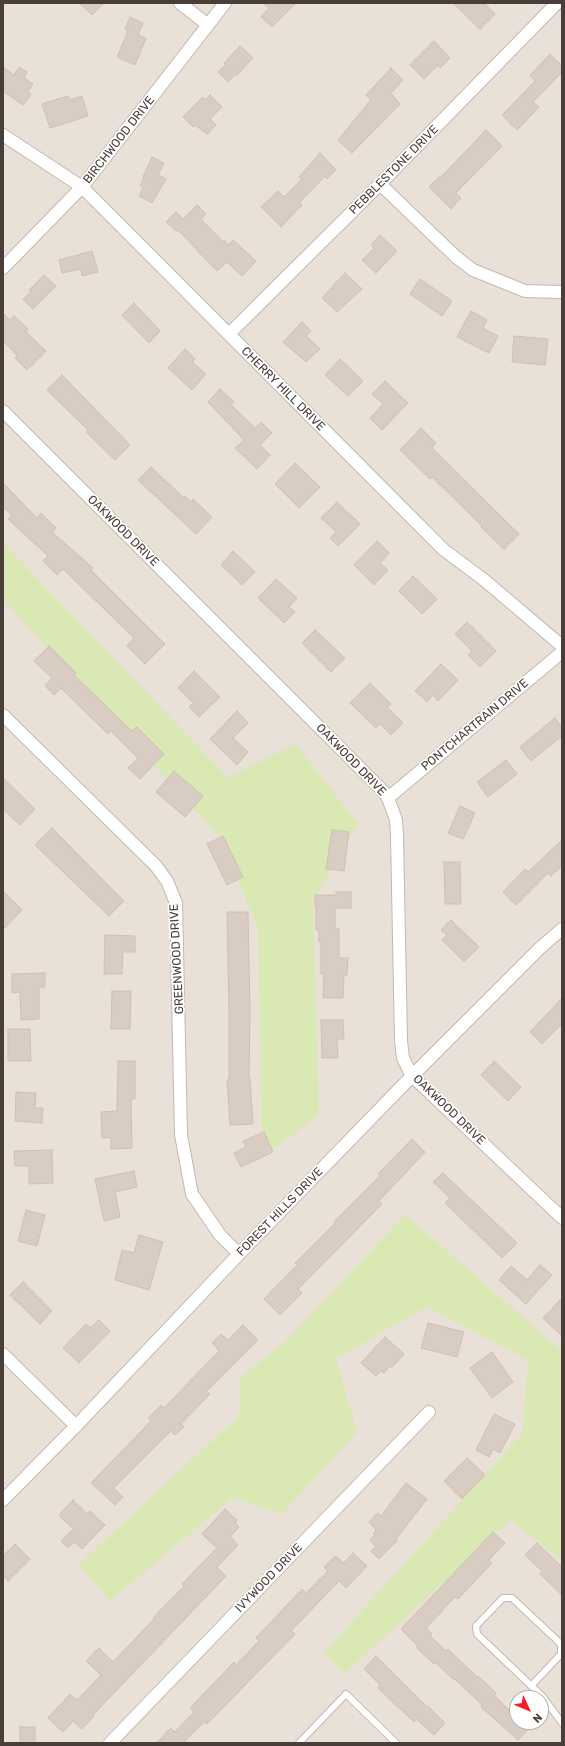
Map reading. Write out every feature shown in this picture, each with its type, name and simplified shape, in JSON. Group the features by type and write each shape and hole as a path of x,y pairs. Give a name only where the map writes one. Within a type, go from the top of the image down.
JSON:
{"street":[{"path":"180,3 208,25"},
{"name":"BIRCHWOOD DRIVE","path":"3,268 82,187 225,3"},
{"path":"557,3 562,8"},
{"name":"PEBBLESTONE DRIVE","path":"229,334 380,184 557,3"},
{"name":"CHERRY HILL DRIVE","path":"3,134 82,187 444,550 483,579 562,646"},
{"path":"380,184 456,257 473,270 525,291 562,292"},
{"name":"OAKWOOD DRIVE","path":"3,411 384,792 388,798 396,820 401,1040 403,1058 412,1076 562,1218"},
{"name":"PONTCHARTRAIN DRIVE","path":"388,798 562,652"},
{"name":"GREENWOOD DRIVE","path":"3,715 156,866 167,881 176,903 181,1135 192,1194 220,1235 239,1254"},
{"name":"FOREST HILLS DRIVE","path":"3,1500 412,1076 540,948 562,929"},
{"path":"3,1354 76,1426"},
{"name":"IVYWOOD DRIVE","path":"110,1743 429,1412"}],"lane":[{"path":"531,1686 561,1654 560,1644 512,1598 503,1598 476,1626 477,1634 531,1686 543,1697 562,1723"},
{"path":"299,1743 346,1694 396,1743"}],"shaded area":[{"path":"3,3 562,3 562,1743 3,1743"}],"green space":[{"path":"3,543 228,778 295,744 358,823 313,900 319,1115 262,1158 258,929 220,837 3,599"},
{"path":"405,1215 562,1351 562,1561 511,1520 344,1674 324,1653 522,1434 528,1360 426,1307 336,1359 357,1432 282,1514 232,1498 110,1601 79,1564 239,1416 240,1378 286,1341"}],"building":[{"path":"79,3 104,3 92,15"},
{"path":"263,3 296,3 272,27 261,17 269,8"},
{"path":"453,3 484,3 495,14 480,29"},
{"path":"130,17 143,23 138,35 146,38 135,65 117,57 128,31 125,29"},
{"path":"434,41 450,58 440,68 438,65 424,79 410,65"},
{"path":"240,46 253,58 228,82 218,72 226,64 224,63"},
{"path":"550,54 562,66 562,72 533,102 539,107 517,130 502,115 535,81 530,75"},
{"path":"3,67 14,75 19,67 27,72 24,78 33,84 28,92 31,94 23,105 3,91"},
{"path":"391,68 403,80 391,93 400,104 352,153 338,140 371,100 366,95"},
{"path":"210,95 222,107 210,119 216,125 207,134 195,125 193,127 183,117 203,97 205,100"},
{"path":"68,96 70,100 82,96 88,116 50,128 42,104"},
{"path":"486,130 502,146 456,193 461,198 451,209 429,187 440,176 441,177"},
{"path":"320,153 336,170 327,179 325,176 300,202 302,205 281,227 261,207 278,191 284,197 302,179 299,177"},
{"path":"152,157 164,163 158,175 166,179 152,203 139,196 143,188 140,186 144,178 143,177"},
{"path":"197,205 206,214 201,219 223,242 224,240 228,245 233,240 256,261 242,276 227,262 217,271 178,230 176,231 166,222 176,212 183,219"},
{"path":"380,235 397,251 376,273 362,260 374,248 371,245"},
{"path":"92,251 98,272 82,276 81,269 62,273 59,260"},
{"path":"345,273 362,289 337,312 322,298"},
{"path":"44,275 56,286 33,309 23,299 31,292 29,290"},
{"path":"420,279 452,301 442,316 410,294"},
{"path":"134,303 160,331 149,343 122,315"},
{"path":"471,311 487,320 483,328 498,336 489,353 457,337"},
{"path":"3,313 10,320 14,316 28,329 25,331 46,351 27,370 15,358 17,356 3,341"},
{"path":"302,322 311,331 306,336 320,349 306,362 283,342"},
{"path":"514,336 548,339 545,365 512,362"},
{"path":"185,349 195,359 192,362 206,374 192,390 168,368"},
{"path":"340,359 363,381 348,396 325,375"},
{"path":"62,375 130,445 115,460 86,432 88,430 47,390"},
{"path":"385,381 408,403 382,430 370,418 383,404 372,394"},
{"path":"220,389 234,402 231,405 255,428 261,422 272,433 260,445 270,455 257,469 235,448 244,440 208,402"},
{"path":"421,428 436,443 432,448 519,534 504,549 432,477 430,479 400,450"},
{"path":"295,463 320,487 299,508 275,484"},
{"path":"151,467 184,498 185,496 191,502 193,499 212,517 196,534 138,480"},
{"path":"3,483 37,518 41,513 56,528 52,532 93,568 91,570 165,644 145,664 127,646 134,638 63,569 57,575 43,561 48,556 8,519 12,515 3,507"},
{"path":"337,502 360,524 338,546 330,538 336,532 321,518"},
{"path":"377,541 389,553 380,563 388,570 374,585 354,565"},
{"path":"233,551 255,572 242,585 221,565"},
{"path":"413,576 437,599 422,614 399,591"},
{"path":"276,579 297,598 289,607 295,612 284,623 258,598"},
{"path":"467,622 496,651 480,667 468,655 472,651 455,634"},
{"path":"315,630 345,658 331,672 302,643"},
{"path":"49,646 76,673 74,675 132,731 137,727 164,754 140,779 128,768 138,758 111,731 108,734 61,688 54,695 45,686 52,678 34,661"},
{"path":"441,664 458,680 438,701 433,695 427,702 415,691"},
{"path":"194,671 220,697 199,717 189,707 193,703 178,688"},
{"path":"370,683 391,704 387,707 403,723 391,735 380,724 376,728 350,703"},
{"path":"237,711 248,723 233,738 248,752 237,765 210,739"},
{"path":"555,718 562,728 562,736 531,761 520,747"},
{"path":"506,760 517,774 488,797 477,782"},
{"path":"174,771 203,796 185,817 156,792"},
{"path":"3,778 35,809 20,825 3,809"},
{"path":"460,806 475,813 463,839 448,833"},
{"path":"52,828 124,901 109,916 35,845"},
{"path":"332,830 349,832 344,871 326,869"},
{"path":"223,836 243,877 227,885 207,844"},
{"path":"562,840 562,866 551,876 548,873 516,905 503,892 525,869 528,872"},
{"path":"444,862 460,862 461,904 445,904"},
{"path":"3,891 22,910 3,930"},
{"path":"336,892 351,892 351,908 335,908 335,929 339,929 339,958 348,958 347,975 344,975 343,998 323,998 324,974 321,974 321,942 319,942 319,930 316,930 315,895 336,895"},
{"path":"227,912 248,912 250,1011 249,1078 253,1124 230,1125 227,1080 229,1079 229,1011"},
{"path":"451,920 479,947 464,962 442,940 447,935 441,930"},
{"path":"105,935 135,936 135,952 123,952 122,974 104,974"},
{"path":"45,973 45,987 39,987 39,1019 21,1020 20,992 12,993 12,974"},
{"path":"112,991 131,991 130,1029 111,1029"},
{"path":"562,998 562,1024 542,1044 530,1032"},
{"path":"321,1020 343,1020 344,1039 337,1039 338,1058 322,1058"},
{"path":"8,1029 30,1029 31,1061 8,1061"},
{"path":"118,1061 135,1061 135,1099 131,1099 132,1148 111,1149 111,1138 102,1138 101,1112 117,1111"},
{"path":"494,1061 521,1087 508,1101 481,1075"},
{"path":"16,1092 36,1093 35,1108 43,1108 42,1123 15,1121"},
{"path":"264,1132 273,1152 241,1167 234,1153 246,1147 243,1141"},
{"path":"412,1139 425,1152 379,1201 382,1204 298,1289 302,1293 280,1315 264,1299 297,1265 295,1263 380,1176 378,1174"},
{"path":"52,1150 53,1183 29,1184 29,1166 15,1166 14,1151"},
{"path":"134,1171 137,1187 115,1192 120,1217 104,1221 95,1179"},
{"path":"443,1173 517,1243 502,1258 445,1203 450,1198 433,1182"},
{"path":"26,1210 45,1215 37,1246 18,1241"},
{"path":"139,1235 163,1242 149,1290 115,1280 122,1250 134,1253"},
{"path":"540,1265 552,1275 526,1304 499,1280 511,1266 527,1280"},
{"path":"23,1282 52,1311 40,1324 10,1295"},
{"path":"562,1298 562,1336 543,1318"},
{"path":"99,1320 110,1331 79,1363 63,1348 86,1324 90,1328"},
{"path":"428,1323 464,1332 457,1357 421,1348"},
{"path":"243,1325 258,1340 207,1391 210,1394 181,1424 184,1427 175,1435 171,1431 114,1488 123,1497 115,1505 91,1483 151,1421 148,1418 161,1405 164,1408 219,1351 212,1343 221,1334 228,1340"},
{"path":"385,1337 404,1354 392,1367 390,1366 384,1373 381,1371 376,1376 361,1363"},
{"path":"492,1352 513,1382 492,1398 470,1368"},
{"path":"494,1414 515,1424 500,1453 493,1449 489,1457 476,1450"},
{"path":"467,1458 485,1475 462,1499 444,1481"},
{"path":"406,1483 427,1499 396,1539 397,1541 379,1559 371,1551 376,1547 370,1540 375,1535 373,1533 376,1530 369,1522 378,1513 381,1516"},
{"path":"73,1500 87,1514 90,1511 105,1525 82,1549 74,1542 68,1548 61,1541 73,1529 59,1515"},
{"path":"225,1509 237,1520 235,1523 239,1527 230,1537 238,1545 217,1567 226,1576 93,1715 94,1716 82,1729 73,1721 63,1732 48,1718 70,1694 77,1700 101,1675 86,1661 99,1648 113,1662 154,1619 153,1618 184,1586 182,1584 217,1548 202,1534"},
{"path":"493,1532 505,1543 489,1560 492,1563 458,1599 455,1597 426,1628 432,1634 430,1636 446,1651 448,1649 496,1693 494,1695 509,1710 509,1730 527,1730 518,1740 481,1707 482,1705 455,1679 454,1680 436,1663 434,1664 416,1647 418,1646 401,1629"},
{"path":"537,1543 562,1567 562,1595 540,1574 542,1571 525,1555"},
{"path":"15,1544 30,1559 8,1581 3,1576 3,1556"},
{"path":"353,1553 367,1566 346,1588 339,1581 291,1631 295,1634 207,1724 204,1722 185,1741 187,1743 156,1743 171,1728 175,1732 194,1712 190,1708 234,1662 236,1665 259,1641 256,1638 302,1589 306,1593 328,1571 324,1567 335,1556 344,1563"},
{"path":"376,1656 445,1723 434,1735 416,1719 414,1722 378,1688 380,1685 364,1669"},
{"path":"20,1727 35,1727 35,1743 20,1743"}]}
